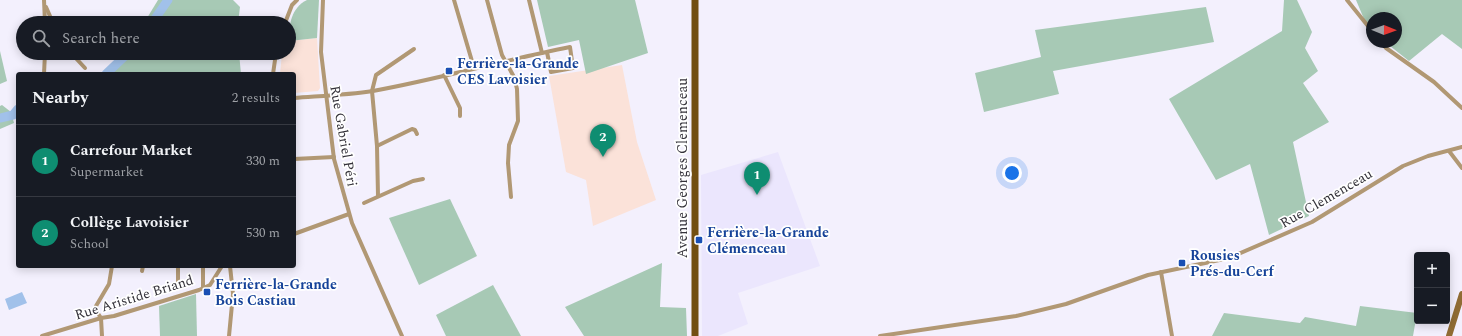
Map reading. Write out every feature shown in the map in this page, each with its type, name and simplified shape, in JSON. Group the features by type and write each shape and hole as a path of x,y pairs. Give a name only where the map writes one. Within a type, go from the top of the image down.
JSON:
{"main road":[{"name":"Avenue Georges Clemenceau","path":"695,0 695,336"}],"street":[{"path":"288,16 292,6 297,0"},
{"name":"Rue Gabriel Péri","path":"323,0 321,52 325,95 334,157 349,214 402,336"},
{"path":"454,0 474,68"},
{"path":"487,0 504,61 514,77 519,106 518,121 509,144 508,163 511,197"},
{"path":"296,98 372,91 504,61 545,52 570,47 573,68 550,72 545,52 530,0"},
{"path":"1347,0 1366,24"},
{"path":"44,2 45,16"},
{"path":"44,2 50,16"},
{"path":"1386,48 1434,82 1462,108"},
{"path":"378,196 377,146 372,91 376,75 414,49"},
{"path":"44,72 45,60"},
{"path":"78,60 85,68"},
{"path":"273,72 275,60"},
{"path":"444,75 460,108 460,116"},
{"path":"377,146 412,129 416,130 417,134"},
{"name":"Rue Clemenceau","path":"880,336 1016,316 1066,304 1161,272 1229,258 1312,222 1403,166 1428,156 1462,147"},
{"path":"1449,151 1462,168"},
{"path":"296,159 334,157"},
{"path":"364,203 414,181 423,179"},
{"path":"296,233 349,214"},
{"path":"102,336 101,318 97,312 96,306 109,284 112,268"},
{"path":"178,268 178,286"},
{"path":"203,268 203,288"},
{"name":"Rue Aristide Briand","path":"42,336 101,318 114,316 203,288 210,285 221,268"},
{"path":"229,336 233,294 230,268"},
{"path":"1161,272 1172,336"},
{"path":"1449,336 1462,294"}],"shaded area":[{"path":"317,38 320,88 318,91 296,93 296,72 280,72 281,60 296,60 296,40"},
{"path":"622,65 637,142 656,200 593,226 586,180 566,172 549,76"},
{"path":"778,152 820,266 738,293 748,324 718,336 702,336 701,175"}],"green space":[{"path":"158,0 233,0 240,7 239,16 148,16"},
{"path":"307,0 319,0 317,38 296,40 296,16 292,16 297,7"},
{"path":"537,0 635,0 648,53 586,74 579,40 548,47"},
{"path":"1284,0 1297,0 1312,32 1305,48 1318,71 1303,83 1329,122 1293,142 1309,216 1269,235 1250,164 1216,180 1169,99 1282,31"},
{"path":"1356,0 1462,0 1462,49 1442,34 1409,61 1393,48 1402,48 1402,12 1366,12 1366,22"},
{"path":"1206,7 1214,42 1053,71 1059,94 984,112 975,73 1041,57 1035,30"},
{"path":"0,51 7,81 0,84"},
{"path":"116,60 240,60 241,72 105,72"},
{"path":"2,105 11,112 14,123 0,129 0,106"},
{"path":"450,199 477,256 419,285 389,218"},
{"path":"662,263 660,307 686,308 687,336 584,336 565,307"},
{"path":"493,285 521,336 446,336 436,315"},
{"path":"196,294 197,336 160,336 159,306"},
{"path":"1360,306 1414,313 1415,324 1413,336 1212,336 1224,313 1300,323 1305,317 1356,326"}],"water":[{"path":"22,292 27,303 9,310 5,299"}],"waterway":[{"path":"157,16 168,0"},
{"path":"108,72 121,60"},
{"path":"0,118 13,115 16,111"}],"place":[{"name":"Ferrière-la-Grande CES Lavoisier","path":"449,71"},
{"name":"Collège Lavoisier","path":"603,157"},
{"name":"Carrefour Market","path":"757,195"},
{"name":"Ferrière-la-Grande Clémenceau","path":"699,240"},
{"name":"Rousies Prés-du-Cerf","path":"1182,263"},
{"name":"Ferrière-la-Grande Bois Castiau","path":"207,292"}]}
